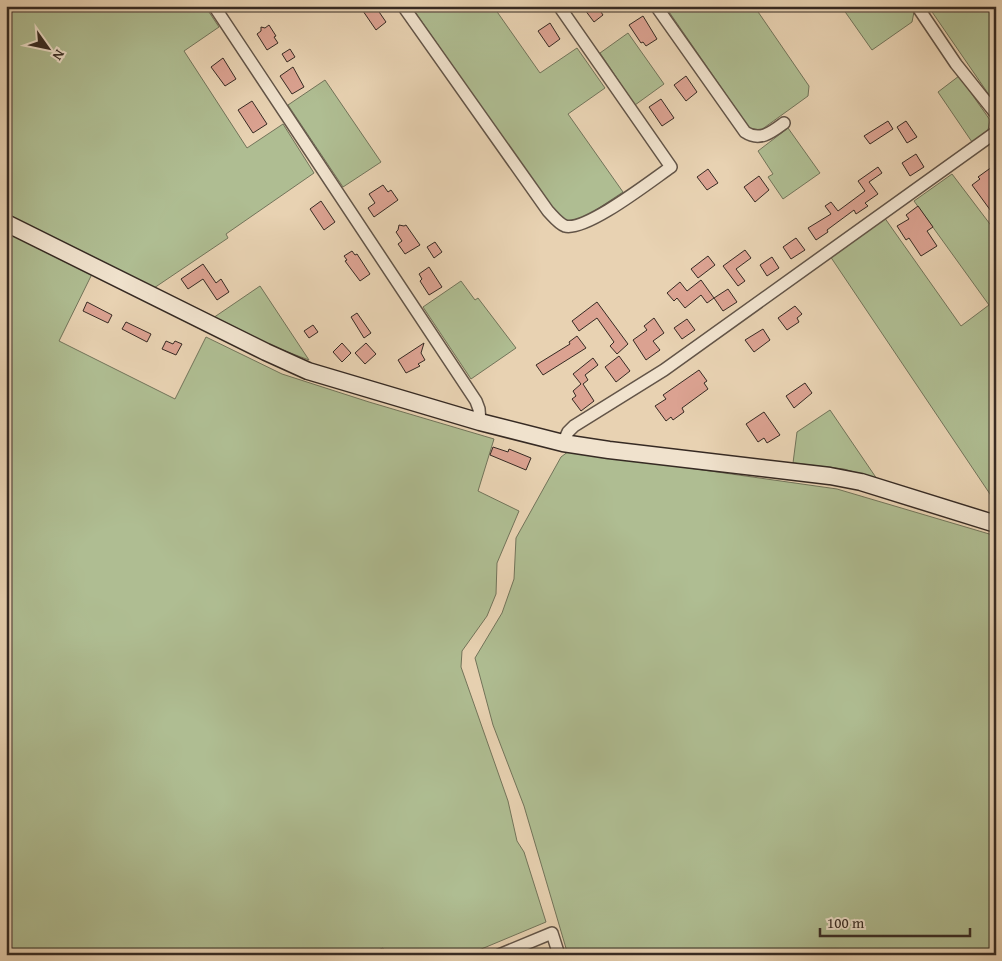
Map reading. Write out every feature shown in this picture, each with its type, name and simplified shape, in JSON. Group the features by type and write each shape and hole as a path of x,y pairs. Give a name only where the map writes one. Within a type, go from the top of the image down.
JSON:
{"street":[{"path":"214,6 476,401 480,422"},
{"path":"403,6 548,211 557,221 565,226 574,226 587,223 671,167 559,6"},
{"path":"656,6 745,132 756,137 763,136 784,123"},
{"path":"917,6 956,64 996,114"},
{"path":"563,443 568,432 574,426 664,370 996,132"},
{"path":"6,224 308,371 480,422 563,443 830,476 861,482 996,524"},
{"path":"499,955 552,933 559,955"}],"green space":[{"path":"6,6 205,6 219,27 184,51 247,148 283,124 314,173 226,234 228,238 154,288 6,216"},
{"path":"411,6 493,6 540,73 577,48 605,88 568,114 623,192 575,224 560,220"},
{"path":"665,6 754,6 809,86 808,96 761,130 750,129"},
{"path":"841,6 910,6 914,12 912,22 872,50"},
{"path":"928,6 996,6 996,105"},
{"path":"628,33 664,84 635,105 600,53"},
{"path":"959,76 990,120 988,130 972,142 938,92"},
{"path":"325,80 381,162 343,187 288,105"},
{"path":"788,128 820,173 783,199 768,177 773,174 758,151"},
{"path":"952,174 996,232 996,503 830,256 884,217 961,326 989,305 914,201"},
{"path":"6,231 92,274 59,341 175,399 206,337 282,374 494,439 478,491 519,511 497,563 496,594 487,616 462,651 461,667 508,801 517,841 524,852 546,922 467,955 386,955 383,948 366,955 6,955"},
{"path":"461,281 475,300 478,298 516,348 471,379 423,307"},
{"path":"260,286 309,360 248,337 213,318"},
{"path":"830,410 877,479 844,469 793,463 797,432"},
{"path":"569,451 837,489 996,536 996,955 568,955 524,806 493,725 475,658 502,613 514,579 516,538 561,457"}],"building":[{"path":"370,6 375,6 386,22 376,30 363,11"},
{"path":"582,6 597,6 603,15 594,22"},
{"path":"643,16 657,39 646,46 643,42 641,43 629,25"},
{"path":"550,23 560,39 549,47 538,31"},
{"path":"269,25 278,43 267,50 257,34 261,31 261,27 265,28"},
{"path":"290,49 295,57 287,62 282,54"},
{"path":"223,58 236,79 225,86 211,67"},
{"path":"293,67 304,87 292,94 280,76"},
{"path":"686,76 697,92 686,101 674,85"},
{"path":"661,99 674,118 662,126 649,107"},
{"path":"252,101 267,124 253,133 238,110"},
{"path":"888,121 893,129 870,144 864,136"},
{"path":"906,121 917,137 907,143 897,127"},
{"path":"916,154 924,167 910,176 902,163"},
{"path":"996,164 996,218 972,185 980,179 978,177"},
{"path":"878,167 882,173 869,182 878,194 865,203 868,206 856,214 854,210 816,240 808,228 831,214 825,206 831,202 838,211 865,191 858,181"},
{"path":"708,169 718,183 707,190 697,177"},
{"path":"759,176 769,190 755,202 744,187"},
{"path":"383,185 388,192 391,190 398,200 374,217 368,208 375,203 369,194"},
{"path":"321,201 335,222 324,230 310,209"},
{"path":"918,206 933,227 927,231 937,246 921,256 909,238 906,240 897,226 909,219 906,215"},
{"path":"399,225 406,225 420,245 405,254 398,244 402,241 396,232"},
{"path":"796,238 805,250 791,259 783,247"},
{"path":"435,242 442,252 434,258 427,247"},
{"path":"745,250 751,258 736,269 745,281 738,286 723,266"},
{"path":"352,251 355,255 357,254 370,274 360,281 345,261 347,260 344,256"},
{"path":"708,256 715,265 698,278 691,269"},
{"path":"772,257 779,268 767,276 760,265"},
{"path":"203,264 216,283 221,279 229,292 217,300 203,279 188,289 181,279"},
{"path":"429,267 442,287 429,295 420,281 422,279 419,274"},
{"path":"701,280 714,298 707,303 701,295 685,308 677,298 674,301 667,293 680,282 687,291"},
{"path":"728,289 737,302 723,311 714,298"},
{"path":"87,302 112,315 108,323 83,311"},
{"path":"597,302 628,344 617,354 610,346 614,342 597,318 579,331 572,321"},
{"path":"795,306 802,314 797,318 799,322 787,330 778,318"},
{"path":"357,313 371,333 364,338 351,317"},
{"path":"654,318 664,333 653,341 660,350 646,360 633,340 647,330 644,326"},
{"path":"687,319 695,330 682,339 674,328"},
{"path":"126,322 151,334 147,342 122,329"},
{"path":"313,325 318,332 309,338 304,331"},
{"path":"763,329 770,340 754,352 745,340"},
{"path":"577,336 586,348 543,375 536,365 570,344 569,342"},
{"path":"166,341 173,344 175,341 182,344 176,355 162,349"},
{"path":"342,343 351,353 342,362 333,352"},
{"path":"366,343 376,354 365,364 355,353"},
{"path":"424,343 421,353 425,360 418,364 420,366 406,373 398,360"},
{"path":"619,356 630,371 616,382 605,367"},
{"path":"593,358 598,365 585,375 588,380 583,384 594,401 581,411 572,399 576,396 573,391 581,384 573,374"},
{"path":"699,370 707,381 704,383 708,389 682,408 684,412 673,420 671,417 666,421 655,406 666,399 663,395"},
{"path":"805,383 812,393 794,408 786,396"},
{"path":"764,412 780,435 767,443 764,438 758,442 746,424"},
{"path":"493,447 508,452 509,449 531,458 526,470 490,455"}]}
